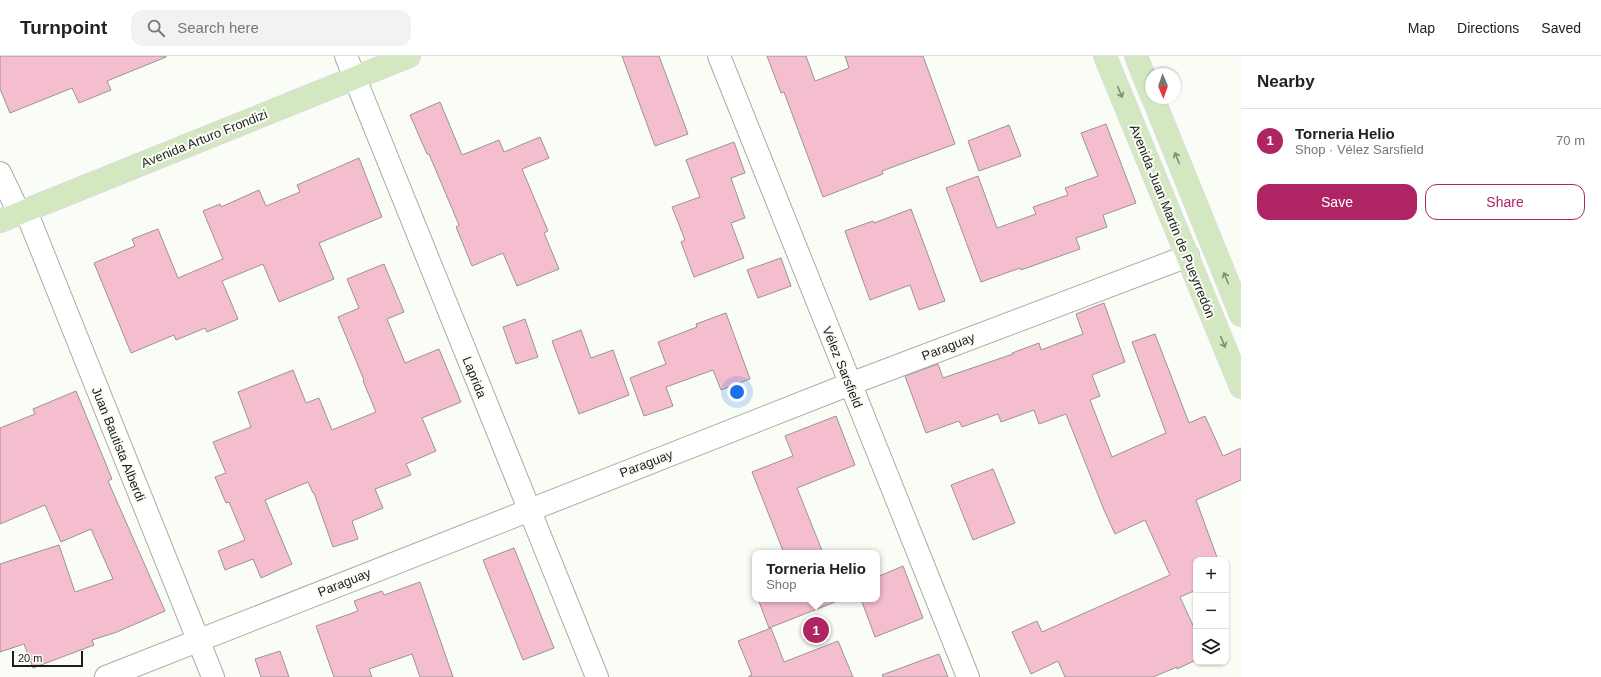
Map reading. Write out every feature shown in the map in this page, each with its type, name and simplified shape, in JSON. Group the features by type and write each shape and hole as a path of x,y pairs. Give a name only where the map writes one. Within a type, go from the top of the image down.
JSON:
{"main road":[{"name":"Avenida Arturo Frondizi","path":"15,215 409,56"},
{"name":"Avenida Juan Martin de Pueyrredón","path":"1105,56 1241,387"},
{"path":"1136,56 1145,79"},
{"name":"Avenida Juan Martin de Pueyrredón","path":"1155,104 1241,314"}],"street":[{"name":"Laprida","path":"346,56 528,510 597,677"},
{"name":"Vélez Sarsfield","path":"719,56 968,677"},
{"name":"Juan Bautista Alberdi","path":"0,174 15,215 212,677"},
{"name":"Paraguay","path":"106,677 850,384 1188,256"}],"building":[{"path":"0,56 166,57 107,81 111,90 79,103 72,88 10,113 0,89"},
{"path":"622,56 659,56 688,134 655,146"},
{"path":"767,56 806,56 815,81 849,68 845,56 923,56 955,144 882,171 883,174 823,197 784,92 781,93"},
{"path":"440,102 462,155 499,140 504,152 540,137 549,158 522,169 548,231 544,233 559,269 517,286 503,253 472,266 456,227 459,225 429,154 427,154 410,115"},
{"path":"1106,124 1136,203 1103,215 1107,227 1076,238 1080,249 1021,270 1020,268 981,282 946,188 978,176 997,228 1036,214 1033,207 1068,195 1065,188 1098,176 1081,133"},
{"path":"1009,125 1021,156 979,171 968,141"},
{"path":"734,142 745,173 731,178 745,218 731,223 744,258 694,277 681,242 685,240 672,207 700,197 686,160"},
{"path":"359,158 382,217 319,243 334,279 279,302 263,264 222,281 238,319 207,332 205,328 176,340 174,335 131,353 94,263 135,246 132,239 158,229 178,278 223,259 203,211 220,204 221,207 259,190 266,206 300,192 297,185"},
{"path":"911,209 945,301 919,310 910,285 870,300 845,231 873,221 874,223"},
{"path":"781,258 791,286 758,298 747,270"},
{"path":"384,264 404,312 387,319 405,363 439,349 461,402 422,418 436,451 406,464 411,475 375,489 383,508 352,521 358,539 333,547 314,493 308,482 265,500 292,564 261,578 253,559 225,570 218,551 245,540 229,502 226,503 215,477 226,473 213,442 251,427 238,392 293,370 306,403 319,398 332,430 376,412 338,317 359,308 347,279"},
{"path":"1104,303 1125,362 1092,375 1100,396 1090,400 1112,457 1166,433 1132,342 1155,334 1189,423 1205,416 1223,456 1241,448 1241,480 1196,500 1217,557 1193,557 1193,591 1180,597 1193,625 1193,661 1177,669 1177,667 1153,677 1065,677 1058,661 1031,674 1012,632 1037,621 1042,632 1170,575 1145,520 1115,534 1066,414 1039,424 1034,410 1001,422 998,414 962,427 959,421 926,433 905,376 938,364 943,378 1013,354 1012,353 1039,343 1041,350 1083,334 1076,314"},
{"path":"726,313 750,379 721,390 713,370 666,387 673,406 644,416 630,378 666,364 658,342 697,327 696,324"},
{"path":"525,319 538,357 516,364 503,327"},
{"path":"581,330 591,358 613,350 629,395 579,414 552,341"},
{"path":"76,391 112,479 108,481 165,611 117,632 92,640 94,645 33,668 24,644 0,652 0,564 59,545 75,592 113,579 91,529 61,542 45,505 0,524 0,428 35,414 33,409"},
{"path":"836,416 855,465 797,488 822,550 783,550 752,472 793,456 785,436"},
{"path":"993,469 1015,523 973,540 951,485"},
{"path":"514,548 554,648 523,660 483,560"},
{"path":"903,566 923,618 875,637 862,602 880,602 880,576"},
{"path":"420,582 453,677 420,677 412,654 369,669 372,677 334,677 316,626 358,611 354,601 382,591 384,595"},
{"path":"759,602 835,602 769,628"},
{"path":"771,628 784,662 838,641 853,677 749,677 752,675 738,641"},
{"path":"280,651 289,677 261,677 255,659"},
{"path":"939,654 948,677 883,677 882,675"}],"place":[{"name":"Torneria Helio","path":"816,630"}]}
